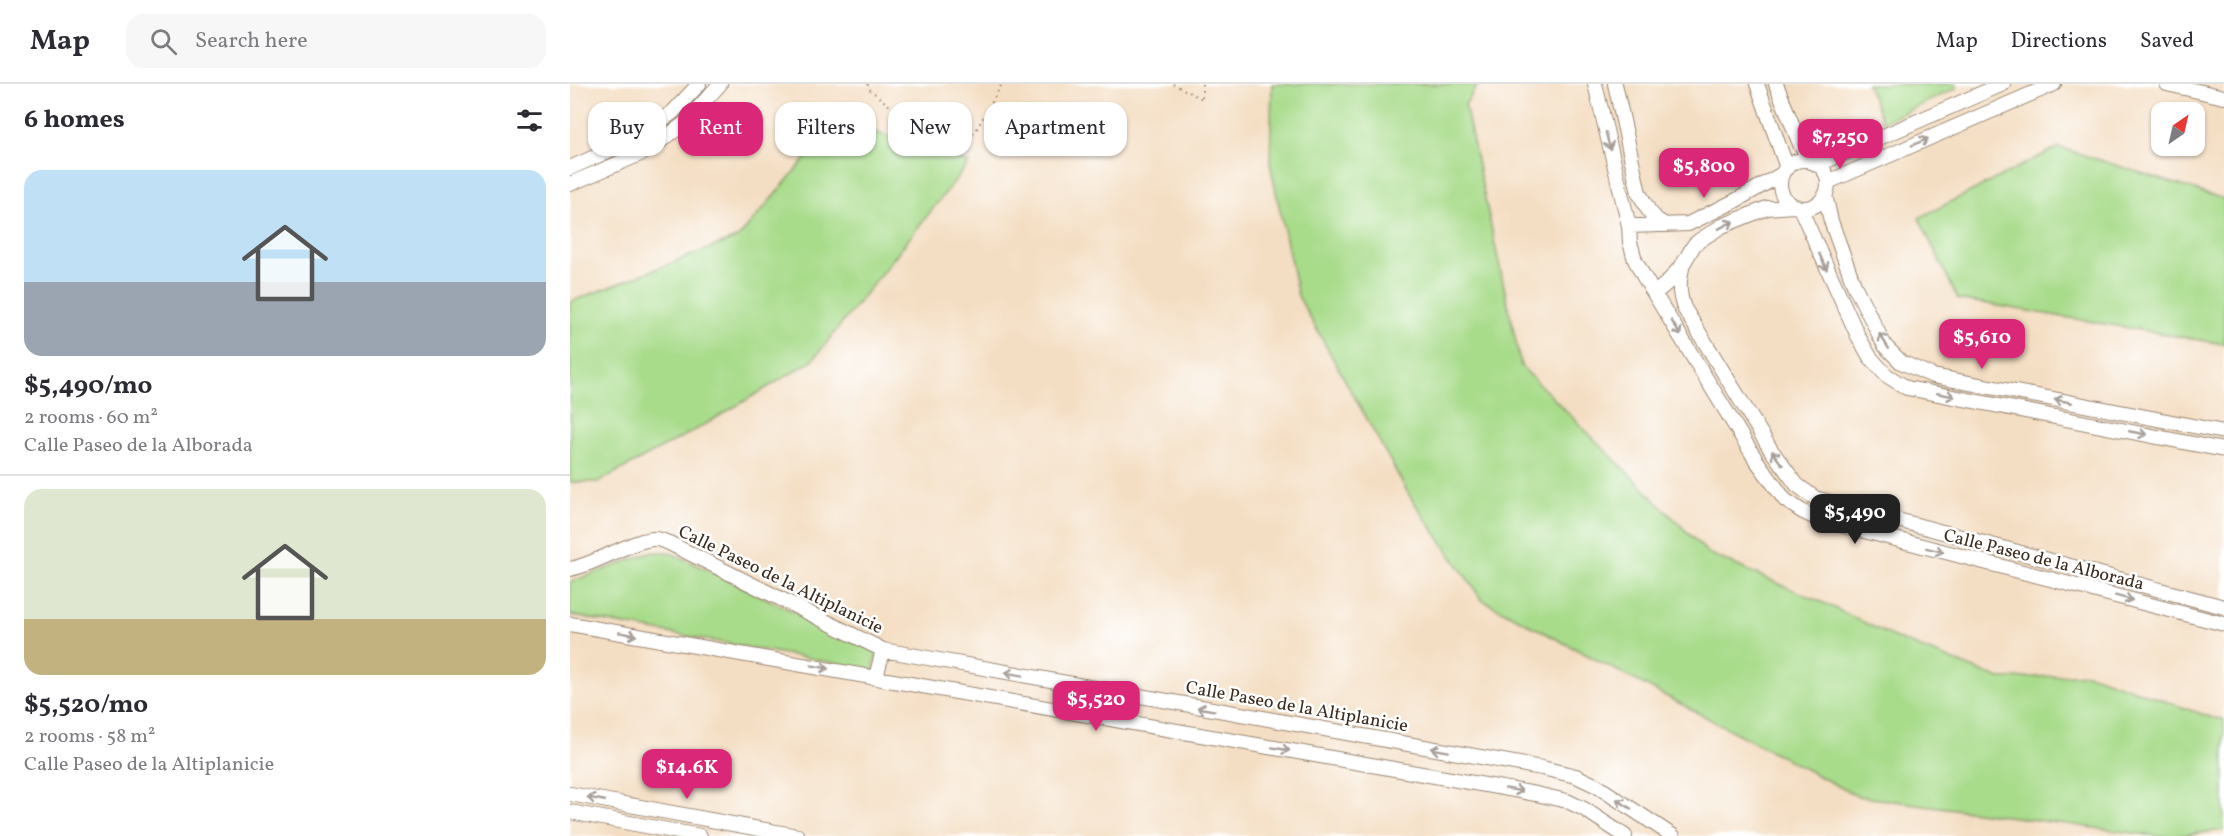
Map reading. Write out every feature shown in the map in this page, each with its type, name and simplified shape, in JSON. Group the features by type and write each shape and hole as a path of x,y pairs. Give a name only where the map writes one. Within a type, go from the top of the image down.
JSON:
{"street":[{"path":"570,168 637,138 674,112 699,84"},
{"path":"704,102 720,84"},
{"path":"1595,84 1629,226 1683,225 1733,202 1798,161 1814,163 2003,84"},
{"path":"1615,84 1639,193 1648,211 1668,226"},
{"path":"1756,84 1784,171 1780,180 1782,193 1796,207 1858,336 1870,357 1886,375 1907,388 2224,450"},
{"path":"1776,84 1800,144 1826,176 1831,221 1854,285 1885,346 1901,362 1933,376 2224,432"},
{"path":"1655,293 1683,264 1694,245 1715,231 1767,208 1816,205 1826,189 2054,84"},
{"path":"2167,84 2224,97"},
{"path":"685,99 688,102"},
{"path":"570,184 645,152 678,128"},
{"path":"1683,225 1694,245"},
{"name":"Calle Paseo de la Alborada","path":"1629,226 1630,243 1635,260 1756,460 1785,500 1803,513 1825,521 2224,624"},
{"name":"Calle Paseo de la Alborada","path":"1683,264 1679,296 1684,308 1771,450 1797,485 1815,498 2224,607"},
{"path":"1986,403 1990,387"},
{"path":"1825,521 1831,502"},
{"name":"Calle Paseo de la Altiplanicie","path":"570,569 585,566 641,541 655,539 669,543 883,650 1576,776 1597,786 1673,836"},
{"path":"2098,592 2103,575"},
{"path":"570,624 1536,794 1567,801 1584,808 1625,836"},
{"path":"876,677 883,650"},
{"path":"1226,739 1232,713"},
{"path":"1536,794 1542,768"},
{"path":"570,794 798,836"},
{"path":"570,812 700,836"},
{"path":"680,832 682,815"}],"path":[{"path":"868,84 868,88 920,131 958,145 971,139 1002,84"},
{"path":"1173,84 1202,99 1202,84"}],"green space":[{"path":"1272,84 1478,84 1465,105 1521,366 1708,553 1828,605 1898,639 2000,679 2089,674 2213,718 2224,719 2224,830 2156,836 1857,796 1482,600 1411,498 1298,296 1270,163"},
{"path":"1867,84 1957,84 1957,88 1883,122"},
{"path":"876,133 888,136 888,156 948,156 969,163 812,361 699,428 598,482 570,482 570,302 739,237 808,156 876,156"},
{"path":"2058,147 2224,199 2224,344 1958,299 1919,218"},
{"path":"652,552 667,552 678,556 877,652 873,670 570,615 570,582"}]}
